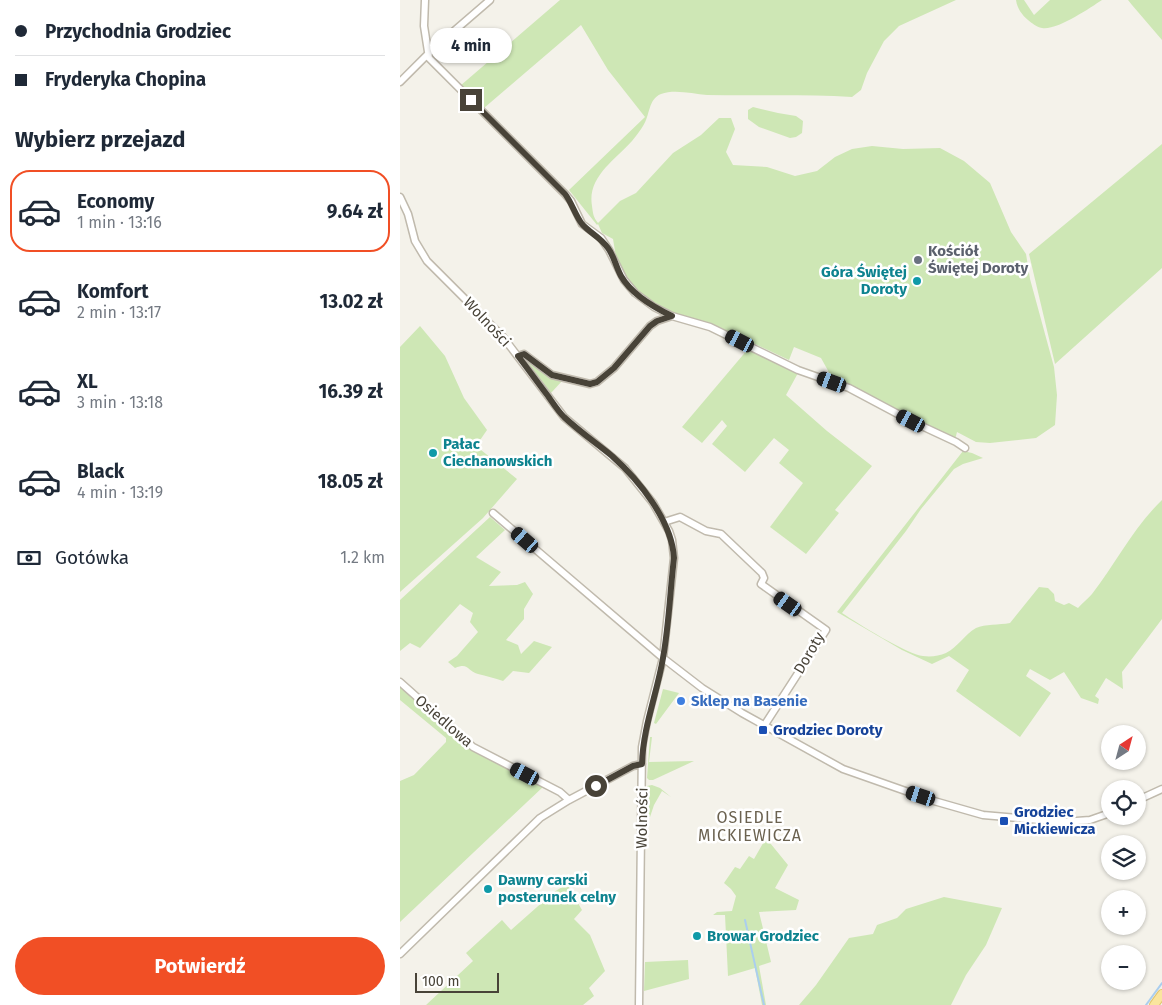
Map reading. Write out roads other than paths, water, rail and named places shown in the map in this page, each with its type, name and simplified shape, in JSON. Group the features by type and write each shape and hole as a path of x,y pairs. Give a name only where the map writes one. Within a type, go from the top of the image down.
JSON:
{"main road":[{"path":"1154,1005 1162,994"}],"street":[{"path":"425,0 424,26 430,58 565,194 571,201 582,224 601,238 624,280 635,292 654,307 672,316 710,327 798,370 849,388 965,448"},
{"path":"400,82 429,53 490,0"},
{"name":"Wolności","path":"400,197 408,214 415,241 427,261 493,326 564,417 614,457 637,482 653,503 672,540 674,558 663,658 642,747 639,1005"},
{"path":"518,356 524,354 552,375 590,384 597,382 614,368 650,326 657,321 672,316"},
{"path":"493,512 663,658 713,696 844,769 974,813 1063,822 1090,820 1101,816"},
{"name":"Doroty","path":"664,522 680,517 706,531 721,534 762,573 764,578 761,584 826,630 764,726"},
{"name":"Osiedlowa","path":"400,682 473,748 560,792 569,800"},
{"path":"400,954 540,818 569,800 633,766 642,764"},
{"path":"1146,796 1162,789"}],"waterway":[{"path":"745,920 764,1005"},
{"path":"1146,1005 1162,983"}],"place":[{"name":"Kościół Świętej Doroty","path":"918,260"},
{"name":"Góra Świętej Doroty","path":"917,281"},
{"name":"Pałac Ciechanowskich","path":"433,453"},
{"name":"Sklep na Basenie","path":"681,701"},
{"name":"Grodziec Doroty","path":"763,730"},
{"name":"Grodziec Mickiewicza","path":"1004,821"},
{"name":"Dawny carski posterunek celny","path":"488,889"},
{"name":"Browar Grodziec","path":"697,936"}],"district":[{"name":"OSIEDLE MICKIEWICZA","path":"750,826"}]}
